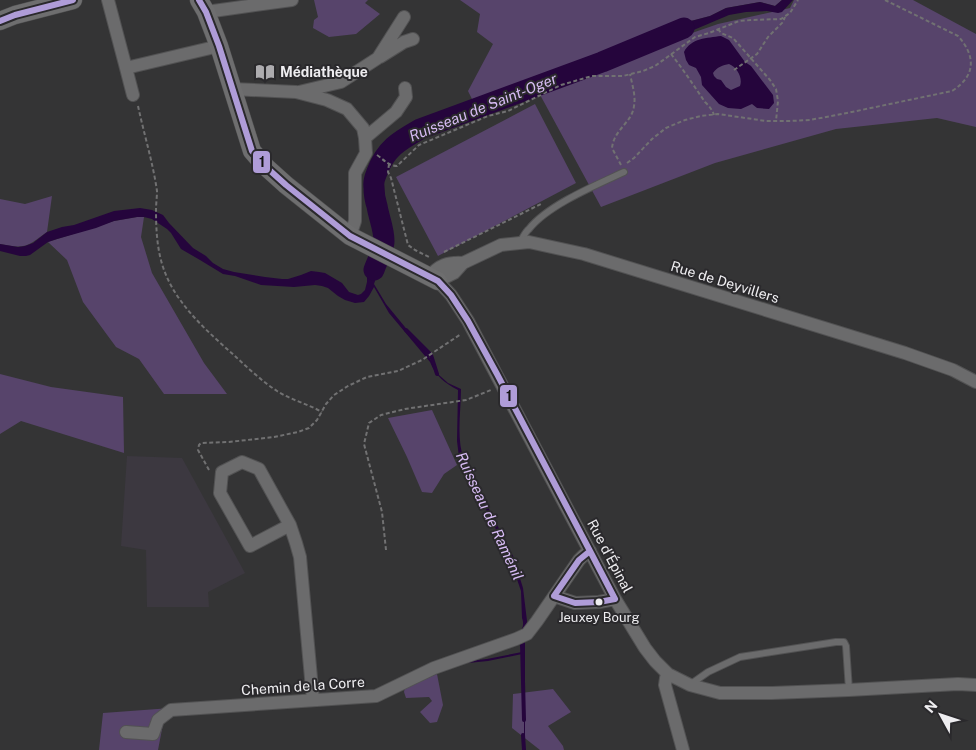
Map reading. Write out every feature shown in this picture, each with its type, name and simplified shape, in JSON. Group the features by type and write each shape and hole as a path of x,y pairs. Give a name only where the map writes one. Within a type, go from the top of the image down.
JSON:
{"street":[{"path":"108,0 133,95"},
{"path":"292,0 202,6 219,46 252,151 286,185 350,236 434,279"},
{"path":"0,21 15,15 68,1"},
{"path":"378,58 404,17"},
{"path":"296,92 341,82 404,42 413,39"},
{"path":"126,68 219,46"},
{"path":"365,138 396,112 406,96 404,88"},
{"path":"232,89 296,92 327,100 347,109 363,128 366,153 355,173 355,221 350,236"},
{"name":"Rue de Deyvillers","path":"434,279 435,269 441,266 463,263 501,245 529,242 584,254 905,353 953,370 976,382"},
{"name":"Rue d’Épinal","path":"434,279 451,295 471,327 615,599 645,648 668,674 690,684 720,693 849,690 948,684 976,685"},
{"path":"290,525 250,546 220,493 222,472 242,462 259,469 290,525 300,557 313,700"},
{"name":"Chemin de la Corre","path":"126,732 153,734 158,720 171,710 376,696 434,668 521,637 538,621 579,560 590,551"},
{"path":"554,596 575,603 615,599"},
{"path":"668,674 665,685 683,750"}],"lane":[{"path":"520,243 528,229 544,215 568,200 624,172"},
{"path":"690,684 708,672 740,657 844,642 846,646 849,690"}],"path":[{"path":"386,162 398,166 419,145 488,116 508,111 561,85 592,76 623,76 644,71 655,66 695,37 739,22 781,19 790,13 798,0"},
{"path":"885,0 958,36 970,47"},
{"path":"734,70 757,54 785,16"},
{"path":"718,29 721,33 733,38 776,89 778,101 776,121"},
{"path":"671,54 712,109 714,115"},
{"path":"630,74 634,106 629,120 616,134 612,143 612,148 622,166 634,158 652,139 666,128 701,116 714,115 776,121 810,120 952,90 969,80"},
{"path":"133,95 136,99 157,193 158,242 162,266 173,288 189,311 247,367 276,390 322,412"},
{"path":"390,164 388,172 408,245 431,258"},
{"path":"439,254 544,203"},
{"path":"222,472 209,470 198,450 198,445 201,443 265,438 309,428 318,420 334,395 348,386 367,377 398,371 422,360 471,327"},
{"path":"386,550 382,512 364,444 369,424 381,414 466,400 503,386"}],"shaded area":[{"path":"314,0 368,0 365,3 380,14 356,34 329,37 313,28 314,20 318,17"},
{"path":"460,0 782,0 775,6 760,2 726,8 710,16 691,21 663,43 718,24 790,8 794,0 913,0 976,34 976,127 937,118 836,129 715,163 601,207 538,91 571,79 566,70 475,105 468,91 493,44 477,32 480,14"},
{"path":"535,104 576,183 438,256 396,177"},
{"path":"52,196 47,232 25,246 0,244 0,199 25,204"},
{"path":"144,217 141,237 152,273 204,363 227,394 164,394 139,359 116,347 83,302 67,260 48,242 114,221"},
{"path":"0,374 51,387 123,397 124,453 21,421 0,434"},
{"path":"432,410 457,465 444,474 432,493 422,492 388,418"},
{"path":"127,456 182,458 245,573 208,592 209,607 147,607 146,550 121,546"},
{"path":"437,674 443,705 437,722 430,723 420,712 432,701 429,697 406,698 405,687"},
{"path":"404,687 388,696 362,702 186,712 171,717 163,724 158,750 99,750 103,713 377,693"},
{"path":"553,689 571,712 548,726 564,750 540,750 512,728 513,694"}],"water":[{"path":"782,0 793,0 782,12 746,12 729,15 663,43 658,37 691,21 710,16 726,8 760,2 775,6"},
{"path":"721,36 729,40 773,95 774,103 769,109 757,108 752,104 741,109 728,108 719,104 702,85 701,77 696,68 689,65 684,52 695,41","holes":["729,64 739,73 741,80 740,86 731,90 721,80 717,79 713,73 716,69"]},
{"path":"566,70 571,78 538,91 532,83 560,73"},
{"path":"140,208 152,210 163,215 193,248 223,269 234,272 282,279 288,279 311,271 325,273 342,283 349,292 358,295 365,290 367,267 372,257 382,261 374,284 386,304 428,355 439,375 448,383 461,389 460,443 464,460 513,556 523,588 527,621 525,638 525,750 522,654 488,661 448,665 522,652 518,636 523,625 521,591 508,553 459,457 457,441 458,390 445,382 438,376 430,362 389,313 374,287 364,302 355,303 345,300 322,286 261,285 223,274 181,249 171,233 152,219 137,217 114,221 48,242 26,256 0,251 0,244 18,247 25,246 33,243 47,232 62,227 74,225 114,211"}],"waterway":[{"name":"Ruisseau de Saint-Oger","path":"374,270 384,245 374,181 381,164 394,146 420,129 602,62 684,28"},
{"name":"Ruisseau de Raménil","path":"406,330 431,355 437,374"},
{"name":"Ruisseau de Raménil","path":"522,642 524,720"},
{"name":"Ruisseau de Raménil","path":"523,735 524,750"}],"transit line":[{"name":"1","path":"0,21 15,15 73,0"},
{"name":"1","path":"199,0 206,12 219,46 252,151 286,185 350,236 438,281 451,295 468,321 497,374 590,551"},
{"name":"1","path":"590,551 615,599 575,603 554,596 579,560 590,551"}],"place":[{"name":"Médiathèque","path":"265,72"},
{"name":"Jeuxey Bourg","path":"599,602"}]}
